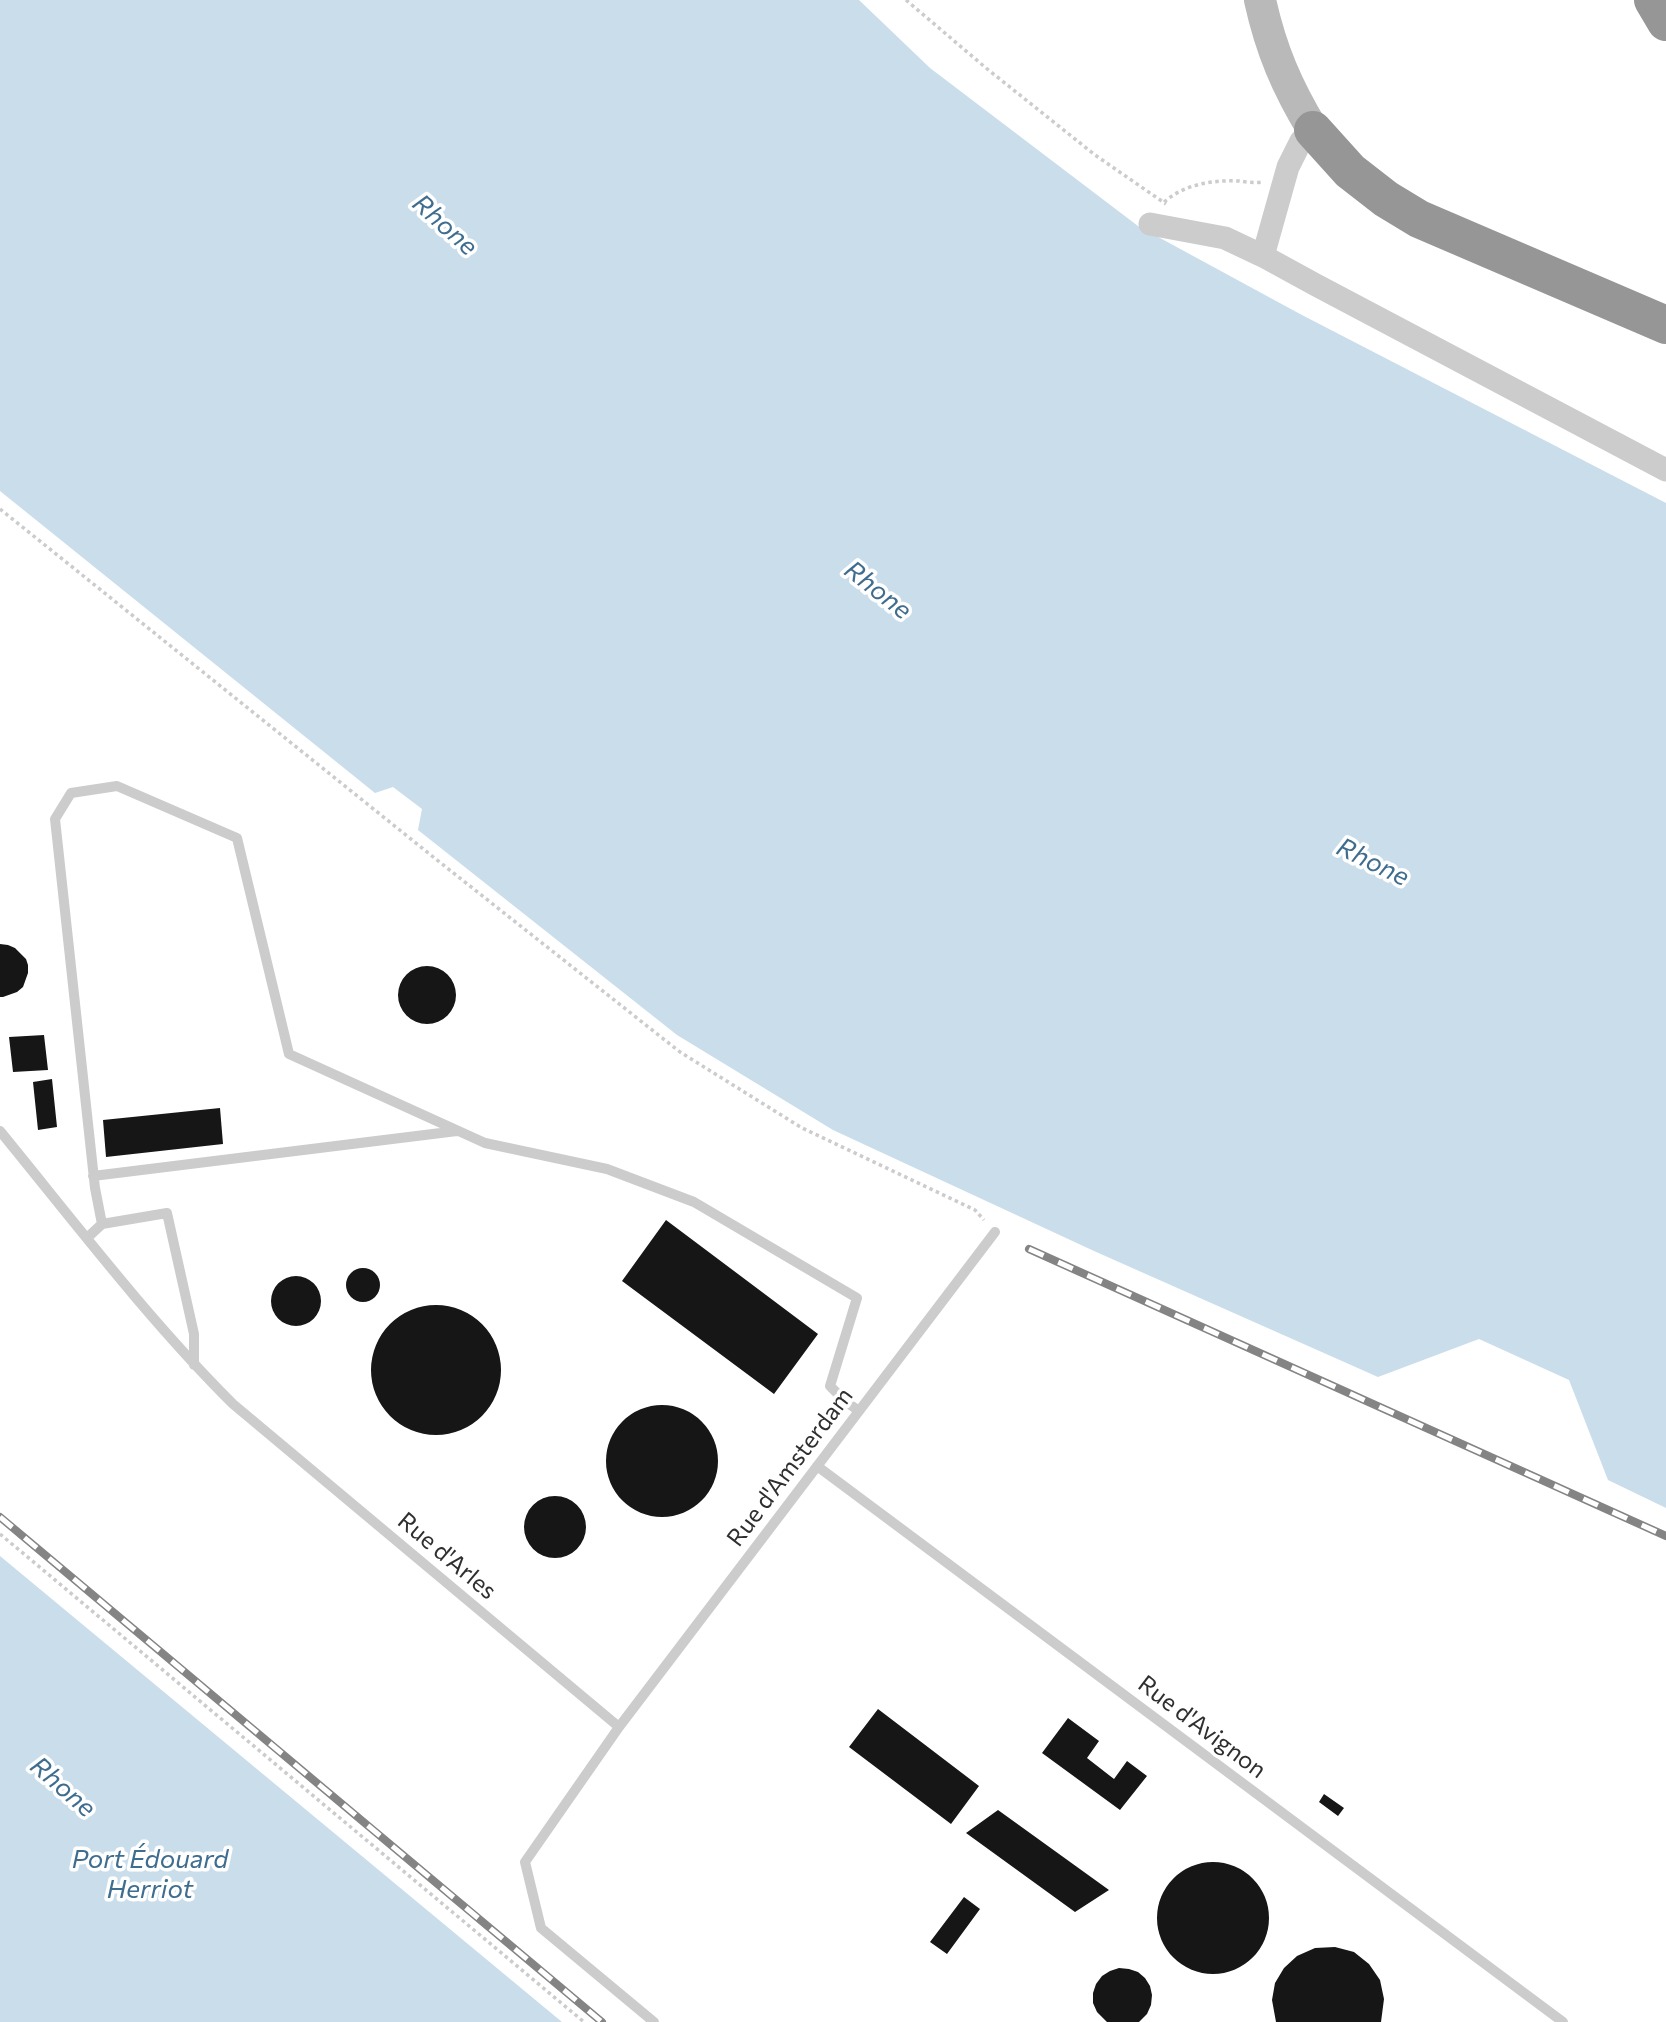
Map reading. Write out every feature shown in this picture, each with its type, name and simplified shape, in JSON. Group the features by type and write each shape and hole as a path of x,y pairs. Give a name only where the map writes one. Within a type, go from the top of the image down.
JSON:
{"highway":[{"path":"1653,0 1666,22"},
{"path":"1313,130 1350,171 1386,199 1419,219 1666,325"}],"street":[{"path":"1261,0 1278,63 1292,95 1313,130 1301,141 1288,167 1263,256"},
{"path":"1150,224 1224,238 1263,256 1666,470"}],"lane":[{"path":"102,1224 93,1176 55,819 71,793 117,786 237,838 289,1054 485,1143 607,1169 694,1202 857,1298 830,1386 859,1411"},
{"name":"Rue d'Arles","path":"0,1131 140,1304 233,1404 620,1727"},
{"path":"93,1176 457,1131"},
{"path":"87,1238 102,1224 167,1213 194,1334 194,1365"},
{"name":"Rue d'Amsterdam","path":"620,1727 995,1232"},
{"name":"Rue d'Avignon","path":"817,1466 1563,2022"},
{"path":"620,1727 525,1862 541,1928 654,2022"}],"path":[{"path":"906,0 1095,155 1172,208"},
{"path":"1164,202 1173,194 1198,184 1237,181 1257,183 1284,179"},
{"path":"0,509 680,1052 802,1128 975,1210 995,1232"},
{"path":"0,1534 584,2022"}],"water":[{"name":"Rhone","path":"0,0 859,0 930,68 1138,226 1300,314 1666,503 1666,1508 1608,1480 1569,1380 1479,1339 1378,1377 1094,1251 833,1130 677,1035 418,830 422,809 393,787 375,793 0,491"},
{"name":"Port Édouard Herriot","path":"0,1556 562,2022 0,2022"}],"building":[{"path":"0,944 15,948 28,965 23,987 3,997 0,997"},
{"path":"421,966 433,966 448,974 456,989 456,1001 448,1016 433,1024 421,1024 406,1016 398,1001 398,989 406,974"},
{"path":"44,1035 48,1070 13,1072 9,1037"},
{"path":"52,1079 57,1127 38,1130 33,1082"},
{"path":"220,1108 223,1144 106,1157 103,1120"},
{"path":"666,1220 818,1334 774,1394 622,1281"},
{"path":"363,1268 375,1273 380,1285 375,1297 363,1302 351,1297 346,1285 351,1273"},
{"path":"296,1276 313,1284 321,1301 313,1318 296,1326 279,1318 271,1301 279,1284"},
{"path":"436,1305 461,1310 482,1324 496,1345 501,1370 496,1395 482,1416 461,1430 436,1435 411,1430 390,1416 376,1395 371,1370 376,1345 390,1324 411,1310"},
{"path":"662,1405 683,1410 701,1422 713,1440 718,1461 713,1482 701,1500 683,1512 662,1517 641,1512 623,1500 611,1482 606,1461 611,1440 623,1422 641,1410"},
{"path":"555,1496 567,1498 577,1505 584,1515 584,1539 577,1549 567,1556 555,1558 543,1556 533,1549 526,1539 524,1527 526,1515 533,1505 543,1498"},
{"path":"878,1709 979,1786 951,1824 849,1747"},
{"path":"1068,1718 1099,1741 1087,1758 1114,1779 1127,1761 1147,1776 1120,1810 1042,1753"},
{"path":"1324,1794 1344,1808 1338,1816 1319,1802"},
{"path":"998,1810 1109,1890 1075,1912 966,1833"},
{"path":"1213,1862 1234,1867 1252,1879 1264,1897 1269,1918 1264,1939 1252,1957 1234,1969 1213,1974 1192,1969 1174,1957 1162,1939 1157,1918 1162,1897 1174,1879 1192,1867"},
{"path":"964,1897 980,1909 947,1954 930,1942"},
{"path":"1335,1947 1354,1952 1369,1964 1380,1980 1384,1999 1381,2022 1276,2022 1272,2000 1275,1983 1284,1968 1297,1956 1315,1948"},
{"path":"1119,1968 1138,1972 1150,1986 1151,2005 1139,2022 1107,2022 1097,2012 1093,2003 1096,1984 1102,1976"}],"railway":[{"path":"1029,1249 1666,1536"},
{"path":"0,1517 602,2022"}]}
